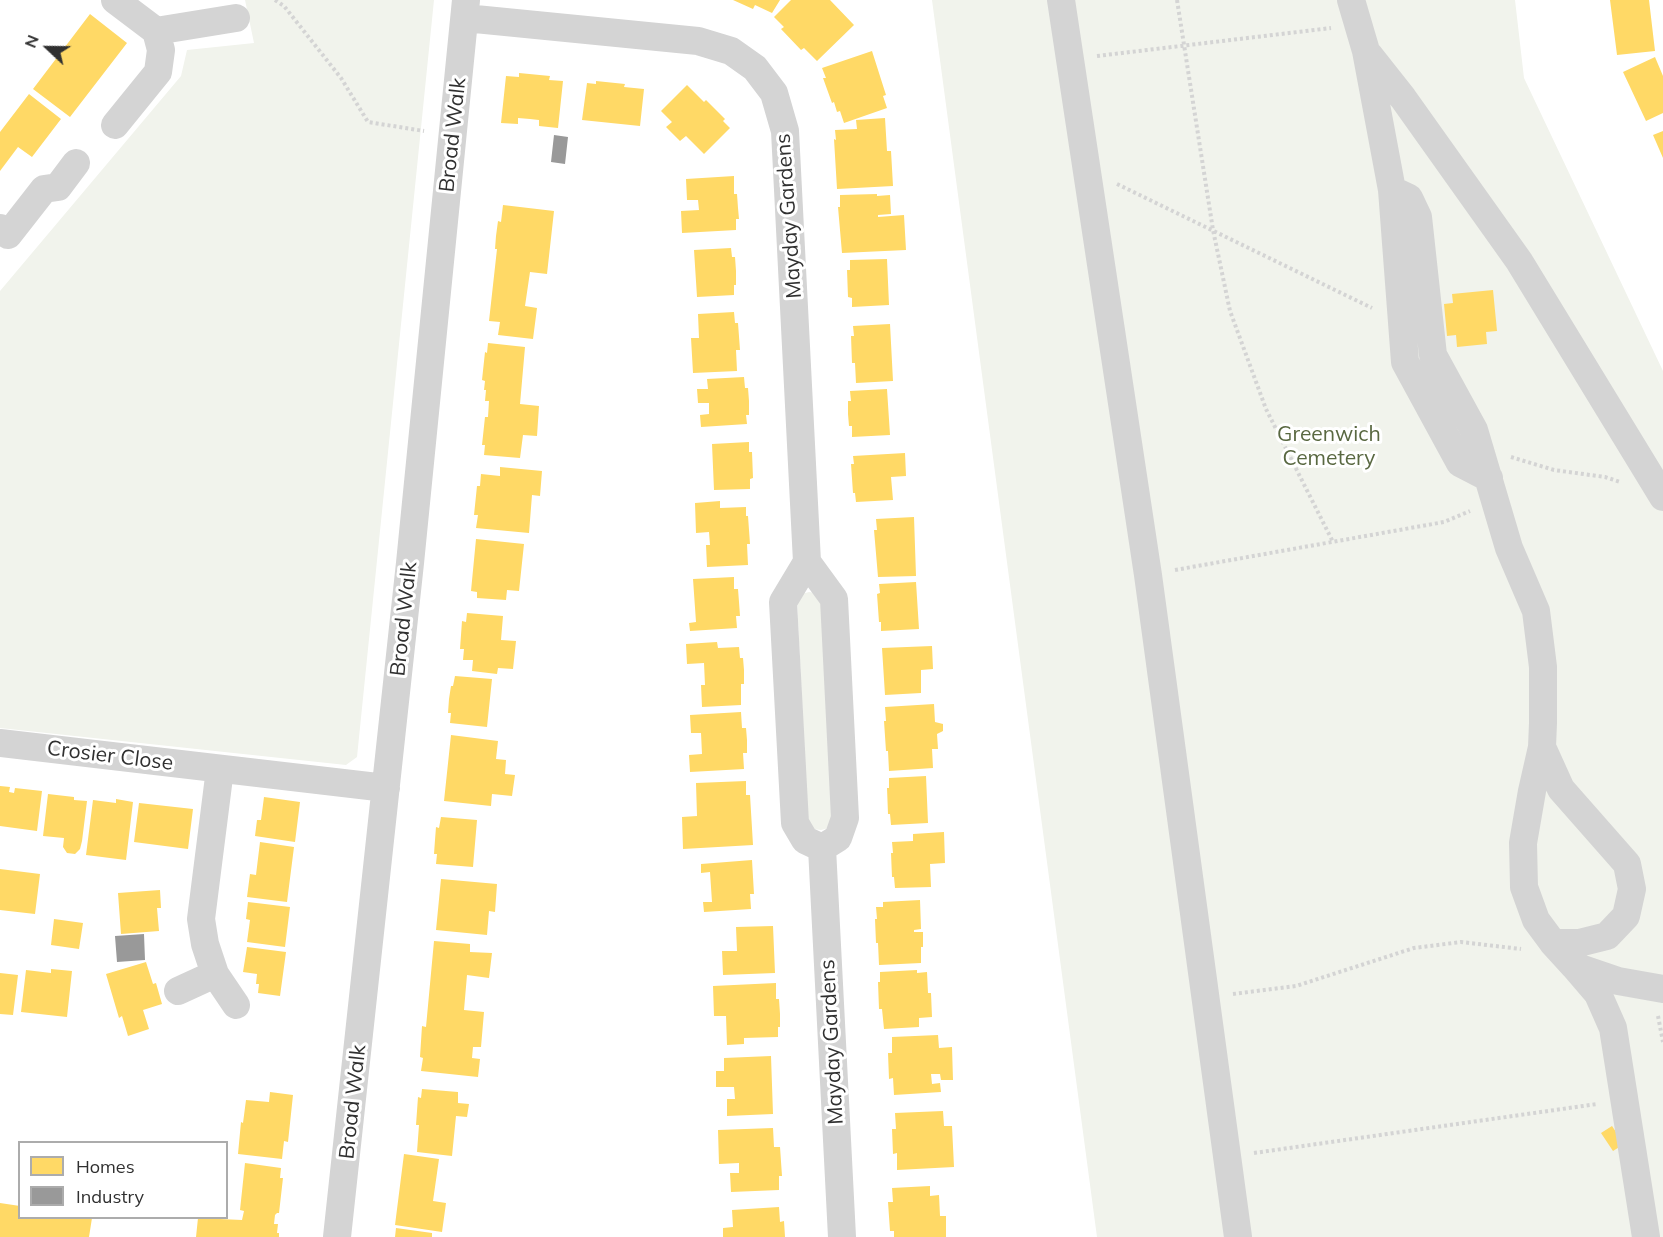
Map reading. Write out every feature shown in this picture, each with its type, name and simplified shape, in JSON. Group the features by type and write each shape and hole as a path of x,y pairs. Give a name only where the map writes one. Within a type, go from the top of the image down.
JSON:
{"street":[{"path":"115,0 156,32 161,50 158,72 115,125"},
{"path":"1060,0 1148,575 1238,1237"},
{"name":"Mayday Gardens","path":"465,9 699,41 731,51 739,56 755,68 774,93 785,131 807,562"},
{"name":"Broad Walk","path":"338,1237 465,9"},
{"path":"156,32 236,18"},
{"path":"1359,25 1392,190 1405,362 1460,463 1492,489"},
{"path":"1359,25 1403,98 1519,261 1662,496"},
{"path":"3,236 44,189 58,187 76,163"},
{"path":"1392,190 1409,198 1418,217 1433,356 1474,430 1509,548 1536,611 1543,667 1542,747 1523,843 1524,886 1536,920 1598,994 1613,1028 1646,1237"},
{"path":"807,562 834,599 836,634 845,818 838,838 822,848 805,840 795,823 783,602 807,562"},
{"name":"Crosier Close","path":"0,743 386,788"},
{"path":"1542,747 1561,789 1627,864 1632,889 1626,916 1607,936 1579,943 1564,954"},
{"path":"220,769 201,919 205,944 215,974 236,1005"},
{"name":"Mayday Gardens","path":"822,848 842,1237"},
{"path":"1564,954 1618,981 1663,989"},
{"path":"178,991 215,974"}],"path":[{"path":"274,0 284,6 341,78 368,122 425,131"},
{"path":"1177,0 1213,230 1230,311 1266,409 1333,542"},
{"path":"1070,60 1359,25"},
{"path":"1087,169 1402,322"},
{"path":"1477,440 1516,460 1554,471 1605,477 1662,496"},
{"path":"1148,575 1444,522 1492,489"},
{"path":"1206,997 1296,986 1414,948 1461,942 1564,954"},
{"path":"1227,1156 1624,1100"}],"green space":[{"path":"245,0 434,0 357,757 346,765 0,728 0,291 181,76 187,50 254,43"},
{"name":"Greenwich Cemetery","path":"932,0 1515,0 1524,78 1663,371 1663,1237 1097,1237"},
{"path":"809,592 816,593 822,598 835,815 829,828 821,830 813,829 808,824 797,599"}],"building: Homes":[{"path":"733,0 780,0 772,13 755,5 753,9"},
{"path":"791,0 830,0 854,25 817,61 804,48 801,50 781,29 784,27 774,17"},
{"path":"1610,0 1649,0 1655,51 1617,55"},
{"path":"90,14 127,43 70,117 33,89"},
{"path":"872,51 886,95 883,96 887,108 844,123 840,111 837,112 834,102 832,103 822,68"},
{"path":"1655,57 1663,76 1663,113 1646,121 1623,72"},
{"path":"519,73 550,76 549,80 563,81 558,128 539,126 539,120 530,119 518,118 518,124 501,123 506,76 519,77"},
{"path":"596,81 625,84 624,87 644,89 640,126 582,120 587,83 596,84"},
{"path":"687,85 725,119 723,121 730,128 704,154 686,136 680,141 666,127 672,122 661,111"},
{"path":"29,94 61,119 32,157 18,147 0,171 0,132"},
{"path":"885,118 887,151 891,151 893,186 837,189 835,130 857,129 856,120"},
{"path":"1663,131 1663,158 1653,135"},
{"path":"734,176 734,194 737,194 739,219 736,219 736,230 682,233 681,211 699,210 698,200 687,200 686,179"},
{"path":"877,194 877,196 890,195 891,214 878,215 878,217 904,215 906,250 842,253 838,207 840,207 840,195"},
{"path":"503,205 554,211 547,274 530,272 525,306 537,308 533,339 498,335 500,322 489,321 497,249 495,249 496,236"},
{"path":"731,248 732,257 735,257 736,271 734,295 697,297 694,250"},
{"path":"887,259 889,305 852,307 852,298 848,297 847,270 850,270 850,260"},
{"path":"1493,290 1497,331 1486,332 1487,344 1457,347 1456,335 1447,336 1444,304 1453,303 1452,294"},
{"path":"734,312 735,323 738,323 740,350 736,350 737,371 693,373 691,338 699,338 698,314"},
{"path":"890,324 893,381 856,383 855,363 852,363 853,326"},
{"path":"488,343 525,347 520,404 539,406 537,436 523,435 520,458 484,455 485,445 482,445 489,401 485,401 485,381 482,380"},
{"path":"744,377 749,401 747,424 701,427 700,415 709,414 709,403 698,403 697,389 708,389 707,379"},
{"path":"887,389 890,435 852,437 852,426 849,426 848,414 848,401 851,401 850,391"},
{"path":"749,442 749,452 752,452 753,478 750,479 750,489 714,490 712,444"},
{"path":"905,453 906,476 891,477 893,500 856,502 855,493 853,493 851,464 854,464 853,456"},
{"path":"500,467 542,471 540,496 532,495 529,533 476,528 478,515 474,515 477,486 480,486 481,474 500,476"},
{"path":"720,501 720,508 746,507 750,544 747,544 748,565 707,567 706,545 710,545 709,532 696,533 695,503"},
{"path":"914,517 916,576 878,577 874,530 877,530 876,519"},
{"path":"476,539 524,544 519,591 507,590 506,600 477,598 477,592 471,591"},
{"path":"734,577 734,589 738,589 740,616 736,616 737,628 690,631 689,623 696,622 693,579"},
{"path":"916,582 919,629 881,631 877,594 880,593 879,584"},
{"path":"467,613 503,616 501,640 516,641 513,669 498,668 497,674 472,671 473,660 463,660 464,649 460,649 462,621 466,622"},
{"path":"717,642 718,648 739,647 744,670 741,705 702,707 701,685 705,685 704,663 687,664 686,644"},
{"path":"932,646 933,669 921,670 921,693 885,695 882,648"},
{"path":"455,676 492,679 487,727 450,723 449,699"},
{"path":"934,704 935,722 943,724 943,731 937,734 938,749 932,749 933,768 889,771 884,721 886,721 885,707"},
{"path":"741,712 742,728 746,728 747,740 747,753 743,753 744,769 690,772 689,755 702,754 701,733 691,733 690,715"},
{"path":"451,735 498,741 496,759 506,760 505,774 515,775 512,796 492,794 491,806 444,801"},
{"path":"926,776 928,823 891,825 890,814 888,814 889,778"},
{"path":"746,781 746,795 750,795 753,845 683,849 682,817 697,816 696,783"},
{"path":"0,786 10,787 9,792 14,793 15,788 42,791 37,831 0,826"},
{"path":"48,794 87,801 82,841 80,849 75,854 67,853 63,847 64,838 43,836"},
{"path":"264,797 300,802 295,842 255,836 257,820 261,820"},
{"path":"116,799 133,802 126,860 86,855 93,800 116,803"},
{"path":"139,803 193,809 188,849 134,842"},
{"path":"441,817 477,820 473,867 436,864 437,854 434,854 436,827 439,828"},
{"path":"944,832 945,863 930,864 931,887 895,888 894,877 892,877 892,842 913,841 913,834"},
{"path":"260,842 294,847 287,902 247,897 250,874 256,875"},
{"path":"752,860 754,894 750,894 751,909 704,912 703,902 712,902 710,872 701,873 701,864"},
{"path":"0,869 40,874 35,914 0,910"},
{"path":"441,879 497,884 495,912 489,911 487,935 436,930"},
{"path":"160,890 161,908 157,908 159,931 121,934 118,893"},
{"path":"920,900 921,929 914,930 914,932 923,932 921,963 879,965 878,943 876,943 876,907 883,907 883,902"},
{"path":"248,902 290,907 285,947 247,942 250,920 246,919"},
{"path":"54,919 83,923 79,949 51,945"},
{"path":"773,926 775,973 723,975 722,951 737,951 736,927"},
{"path":"434,941 470,944 470,952 492,953 489,978 467,975 464,1010 484,1012 481,1047 473,1047 472,1058 480,1059 478,1077 421,1071 422,1026 426,1027"},
{"path":"247,947 286,952 280,996 258,993 257,974 243,972"},
{"path":"146,962 153,984 156,983 162,1004 143,1010 149,1029 128,1036 122,1016 119,1018 106,974"},
{"path":"51,969 72,971 67,1017 21,1012 26,970 51,973"},
{"path":"917,970 917,973 927,972 932,1017 919,1018 919,1027 884,1029 882,1009 879,1009 880,972"},
{"path":"0,973 18,975 13,1015 0,1014"},
{"path":"776,983 776,999 779,999 780,1014 778,1037 744,1038 744,1044 727,1045 726,1016 714,1016 713,986"},
{"path":"938,1035 939,1048 952,1047 953,1080 941,1080 940,1074 931,1074 932,1084 940,1083 941,1092 894,1095 893,1078 889,1079 888,1053 892,1053 892,1037"},
{"path":"771,1056 773,1114 727,1116 727,1099 735,1099 734,1087 716,1087 716,1071 724,1071 724,1058"},
{"path":"422,1089 458,1092 458,1103 469,1104 467,1117 456,1116 452,1156 417,1152 418,1097 421,1098"},
{"path":"270,1092 293,1095 288,1142 284,1141 282,1159 238,1154 246,1100 269,1102"},
{"path":"943,1111 944,1126 952,1126 954,1167 897,1170 897,1153 893,1154 892,1129 896,1129 895,1113"},
{"path":"1612,1126 1624,1144 1613,1151 1601,1133"},
{"path":"773,1128 774,1147 780,1147 782,1176 779,1176 779,1190 731,1192 730,1173 739,1173 739,1163 719,1164 718,1130"},
{"path":"404,1154 439,1159 433,1201 446,1203 442,1232 395,1225"},
{"path":"245,1163 281,1168 280,1178 283,1178 279,1213 275,1215 274,1224 278,1224 279,1237 196,1237 198,1219 242,1220 244,1211 240,1210"},
{"path":"930,1186 930,1196 939,1195 940,1216 946,1216 946,1237 894,1237 894,1231 890,1231 888,1202 893,1202 892,1188"},
{"path":"0,1203 18,1206 18,1219 92,1219 89,1237 0,1237"},
{"path":"779,1207 780,1222 784,1221 785,1237 723,1237 723,1228 733,1227 732,1210"},
{"path":"396,1228 432,1233 432,1237 395,1237"}],"building: Industry":[{"path":"554,135 568,137 565,164 551,162"},
{"path":"144,934 145,960 117,962 115,936"}]}
